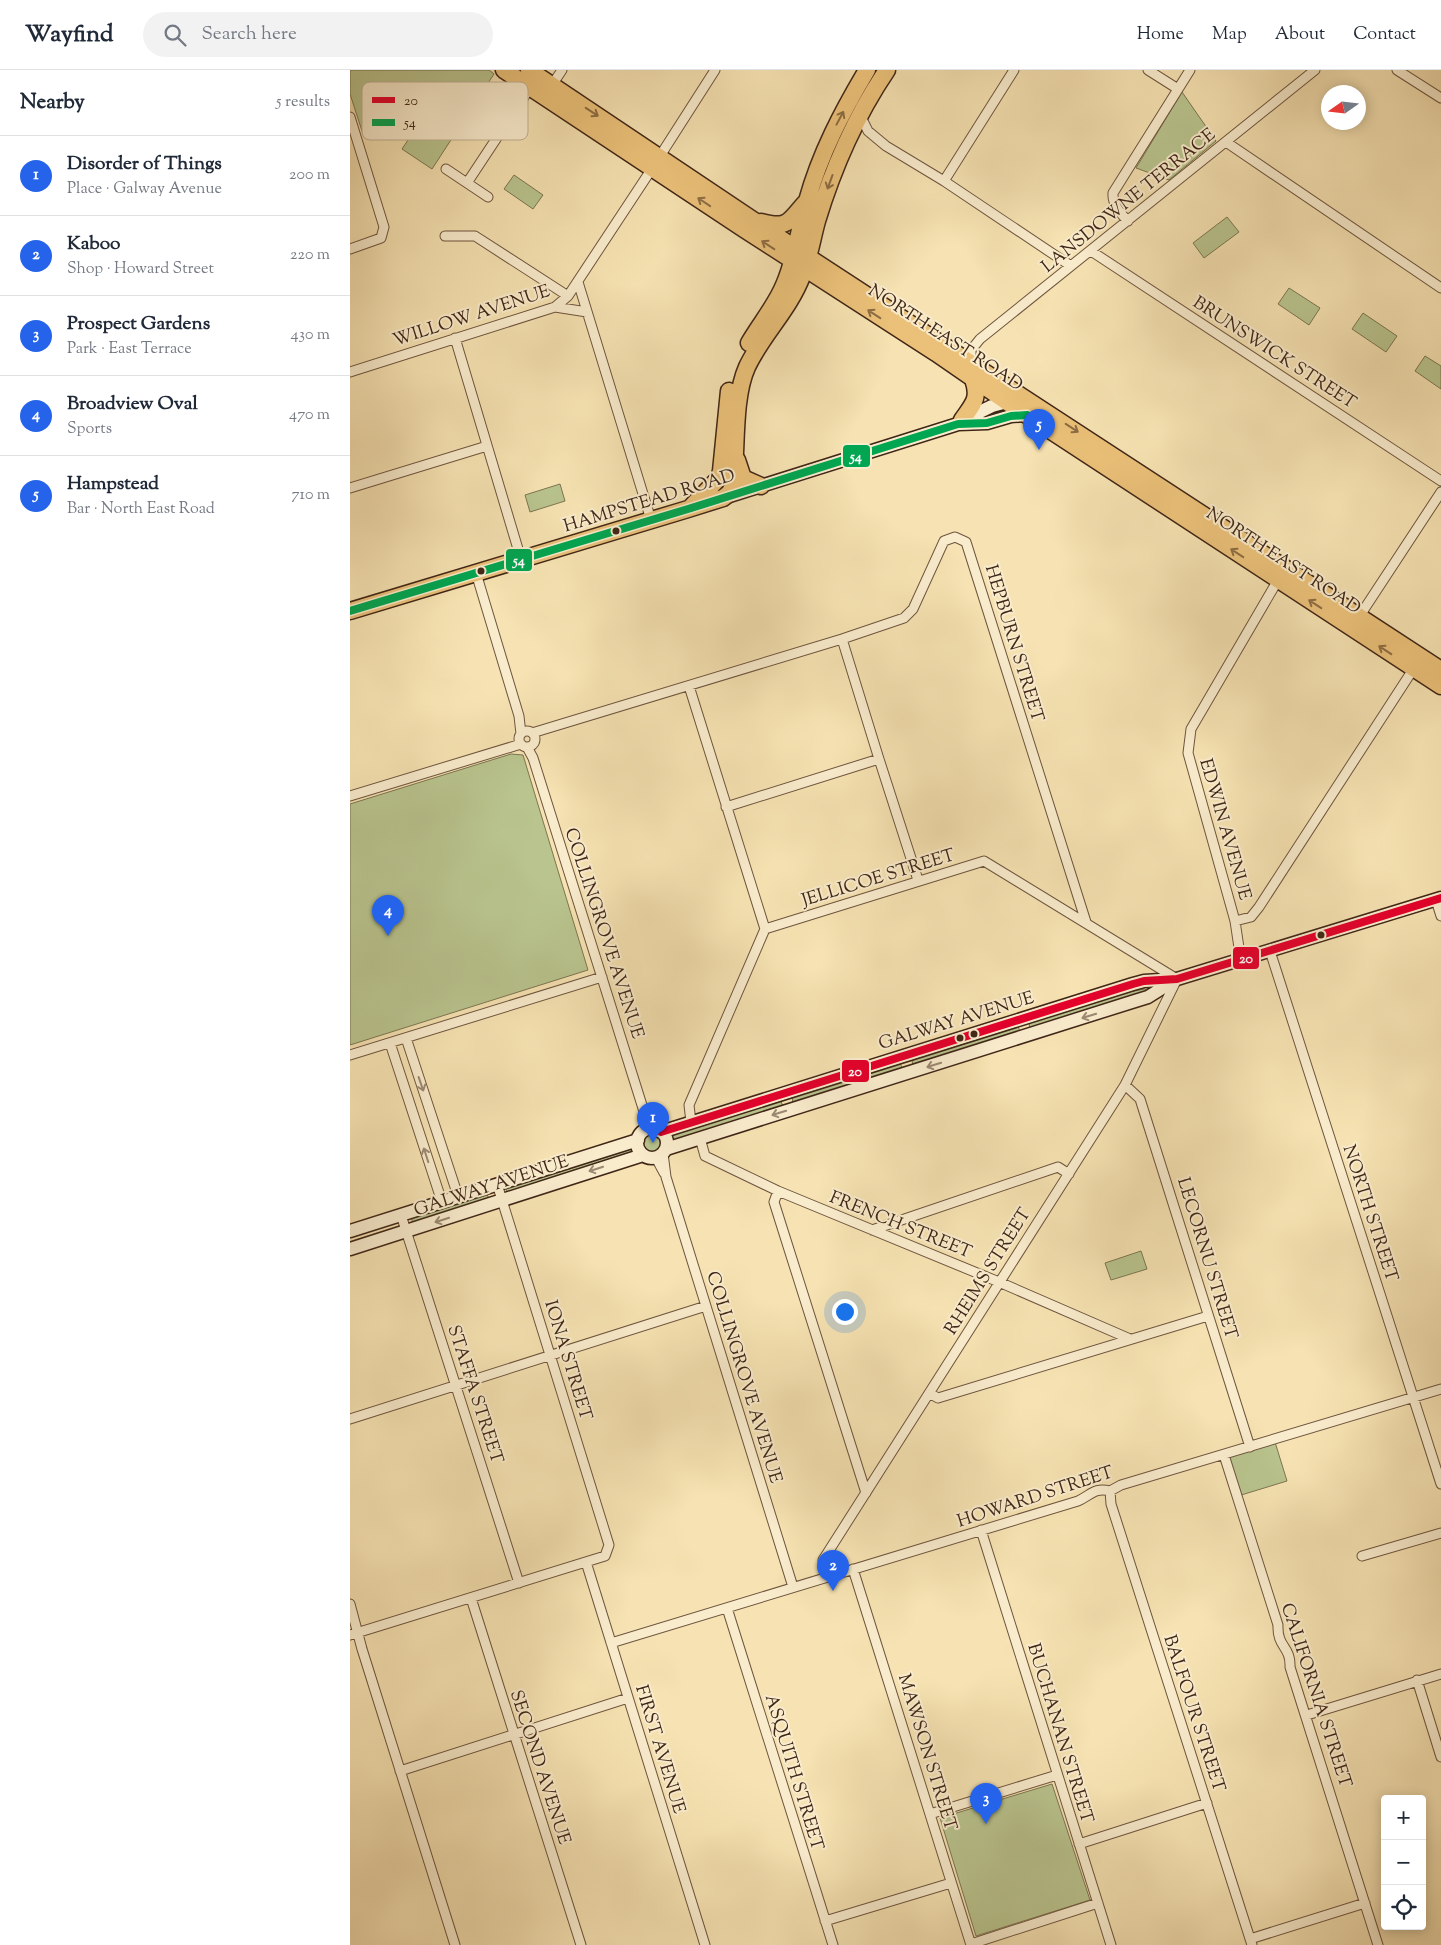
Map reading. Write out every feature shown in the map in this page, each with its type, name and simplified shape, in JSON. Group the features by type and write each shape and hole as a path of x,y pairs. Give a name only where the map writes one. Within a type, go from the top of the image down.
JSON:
{"highway":[{"name":"NORTH EAST ROAD","path":"504,70 542,89 656,162 800,258 1007,402"},
{"name":"NORTH EAST ROAD","path":"529,70 542,89"},
{"path":"723,498 732,491 739,403 741,386 746,370 760,344 795,292 807,201 819,162 839,119 867,70"},
{"path":"688,509 719,478 729,392 734,372 744,351 800,258 817,221 848,137 887,70"},
{"name":"NORTH EAST ROAD","path":"656,162 754,220 800,258 971,362 1029,408 1278,580 1441,670"},
{"path":"754,220 780,226 789,221 807,201"},
{"path":"960,422 976,399 977,390 973,379"},
{"path":"1007,402 1029,408"},
{"name":"NORTH EAST ROAD","path":"1029,408 1355,622 1414,668 1441,686"},
{"path":"735,456 743,478 762,486"},
{"name":"HAMPSTEAD ROAD","path":"350,611 723,498"}],"street":[{"path":"528,103 562,70"},
{"name":"WILLOW AVENUE","path":"350,372 555,307 568,296 578,282 715,70"},
{"path":"944,181 1014,70"},
{"path":"1148,70 1178,89"},
{"path":"1128,221 1116,206 1113,193 1190,70"},
{"name":"LANSDOWNE TERRACE","path":"971,362 971,352 975,344 1315,70"},
{"path":"1397,70 1441,98"},
{"path":"860,114 868,131 886,146 944,181 1071,266"},
{"path":"350,249 381,238 384,226 351,121"},
{"path":"467,183 497,140"},
{"path":"1226,142 1441,288"},
{"path":"446,170 488,197"},
{"path":"445,236 475,236 568,296"},
{"name":"BRUNSWICK STREET","path":"1091,251 1441,481"},
{"path":"578,282 651,520"},
{"path":"555,307 587,312"},
{"path":"455,338 521,559"},
{"name":"HAMPSTEAD ROAD","path":"723,498 960,422 992,406 1007,402"},
{"name":"HAMPSTEAD ROAD","path":"960,422 987,422 1010,416 1029,408"},
{"path":"350,488 487,446"},
{"path":"1355,622 1441,492"},
{"name":"HEPBURN STREET","path":"842,638 904,618 913,609 944,541 955,536 966,542 1086,922"},
{"name":"COLLINGROVE AVENUE","path":"476,573 649,1130"},
{"name":"EDWIN AVENUE","path":"1241,961 1235,921 1188,753 1191,729 1278,580"},
{"path":"350,796 506,747 544,731 842,638 918,880"},
{"path":"1235,921 1252,917 1414,668"},
{"path":"689,686 765,929 689,1105 691,1122"},
{"path":"726,807 879,759"},
{"name":"JELLICOE STREET","path":"765,929 984,861 1177,979"},
{"path":"1438,899 1441,916"},
{"name":"GALWAY AVENUE","path":"350,1231 497,1184 649,1130 691,1122 1133,984 1177,979 1241,961 1438,899"},
{"name":"NORTH STREET","path":"1270,951 1441,1484"},
{"path":"350,1055 602,977"},
{"name":"GALWAY AVENUE","path":"350,1249 616,1162 657,1154 700,1138 1148,997 1177,979"},
{"name":"RHEIMS STREET","path":"825,1578 824,1560 1125,1085 1177,979"},
{"path":"406,1038 458,1196"},
{"path":"390,1043 442,1202"},
{"name":"LECORNU STREET","path":"1125,1085 1140,1099 1250,1447"},
{"path":"649,1130 667,1142 657,1154 639,1150 649,1130"},
{"name":"FRENCH STREET","path":"700,1138 705,1156 778,1191 999,1282 1130,1339"},
{"name":"COLLINGROVE AVENUE","path":"657,1154 794,1587"},
{"path":"872,1230 1058,1167 1069,1174"},
{"name":"IONA STREET","path":"497,1184 609,1545 605,1556 586,1562"},
{"path":"778,1191 774,1202 866,1493"},
{"name":"STAFFA STREET","path":"401,1214 519,1583"},
{"path":"350,1419 457,1387 706,1306"},
{"path":"929,1393 938,1398 1208,1316"},
{"name":"HOWARD STREET","path":"611,1643 1078,1501 1094,1491 1101,1489 1110,1491 1121,1485 1441,1389"},
{"name":"CALIFORNIA STREET","path":"1224,1455 1278,1625 1277,1636 1291,1659 1290,1667 1307,1715 1378,1945"},
{"name":"BALFOUR STREET","path":"1110,1491 1111,1504 1251,1942"},
{"name":"BUCHANAN STREET","path":"981,1530 1111,1945"},
{"path":"1362,1556 1441,1533"},
{"path":"354,1634 586,1562"},
{"name":"FIRST AVENUE","path":"586,1562 705,1945"},
{"name":"MAWSON STREET","path":"853,1570 971,1944"},
{"name":"SECOND AVENUE","path":"471,1598 581,1945"},
{"path":"350,1604 354,1634 455,1945"},
{"name":"ASQUITH STREET","path":"727,1608 833,1945"},
{"path":"1307,1715 1441,1674"},
{"path":"1417,1680 1441,1757"},
{"path":"400,1771 628,1698"},
{"path":"930,1814 1057,1775"},
{"path":"1079,1844 1206,1803"},
{"path":"825,1921 951,1883"},
{"path":"971,1944 1098,1903"},
{"path":"1251,1942 1365,1903"}],"green space":[{"path":"350,70 489,70 494,74 489,82 362,82 362,131 350,94"},
{"path":"1182,92 1216,141 1169,180 1136,168"},
{"path":"408,140 451,140 432,169 402,149"},
{"path":"514,175 543,195 533,209 504,189"},
{"path":"1227,217 1239,232 1204,258 1193,243"},
{"path":"1289,288 1320,308 1309,325 1278,304"},
{"path":"1363,313 1397,336 1386,352 1352,329"},
{"path":"1425,356 1441,366 1441,389 1415,371"},
{"path":"560,484 565,501 530,512 525,495"},
{"path":"511,754 523,755 588,970 350,1045 350,804"},
{"path":"1145,989 1147,991 1030,1029 1029,1023 1123,993"},
{"path":"1018,1026 1020,1032 913,1066 912,1060"},
{"path":"900,1063 903,1070 793,1104 792,1096"},
{"path":"781,1101 783,1107 673,1141 670,1134"},
{"path":"652,1133 660,1136 663,1144 660,1152 652,1155 644,1152 641,1144 644,1136"},
{"path":"633,1145 636,1155 507,1194 506,1188"},
{"path":"487,1194 489,1199 413,1224 411,1216"},
{"path":"1141,1251 1147,1269 1111,1280 1105,1263"},
{"path":"1275,1442 1287,1481 1238,1496 1226,1457"},
{"path":"1052,1784 1090,1900 976,1936 940,1818"}],"transit line":[{"name":"54","path":"350,611 688,509 958,424 987,423 1011,416 1027,415"},
{"name":"20","path":"661,1132 1133,984 1144,981 1177,979 1441,898"}],"place":[{"name":"Hampstead","path":"1039,450"},
{"name":"Broadview Oval","path":"388,936"},
{"name":"Disorder of Things","path":"653,1143"},
{"name":"Kaboo","path":"833,1591"},
{"name":"Prospect Gardens","path":"986,1824"}]}
